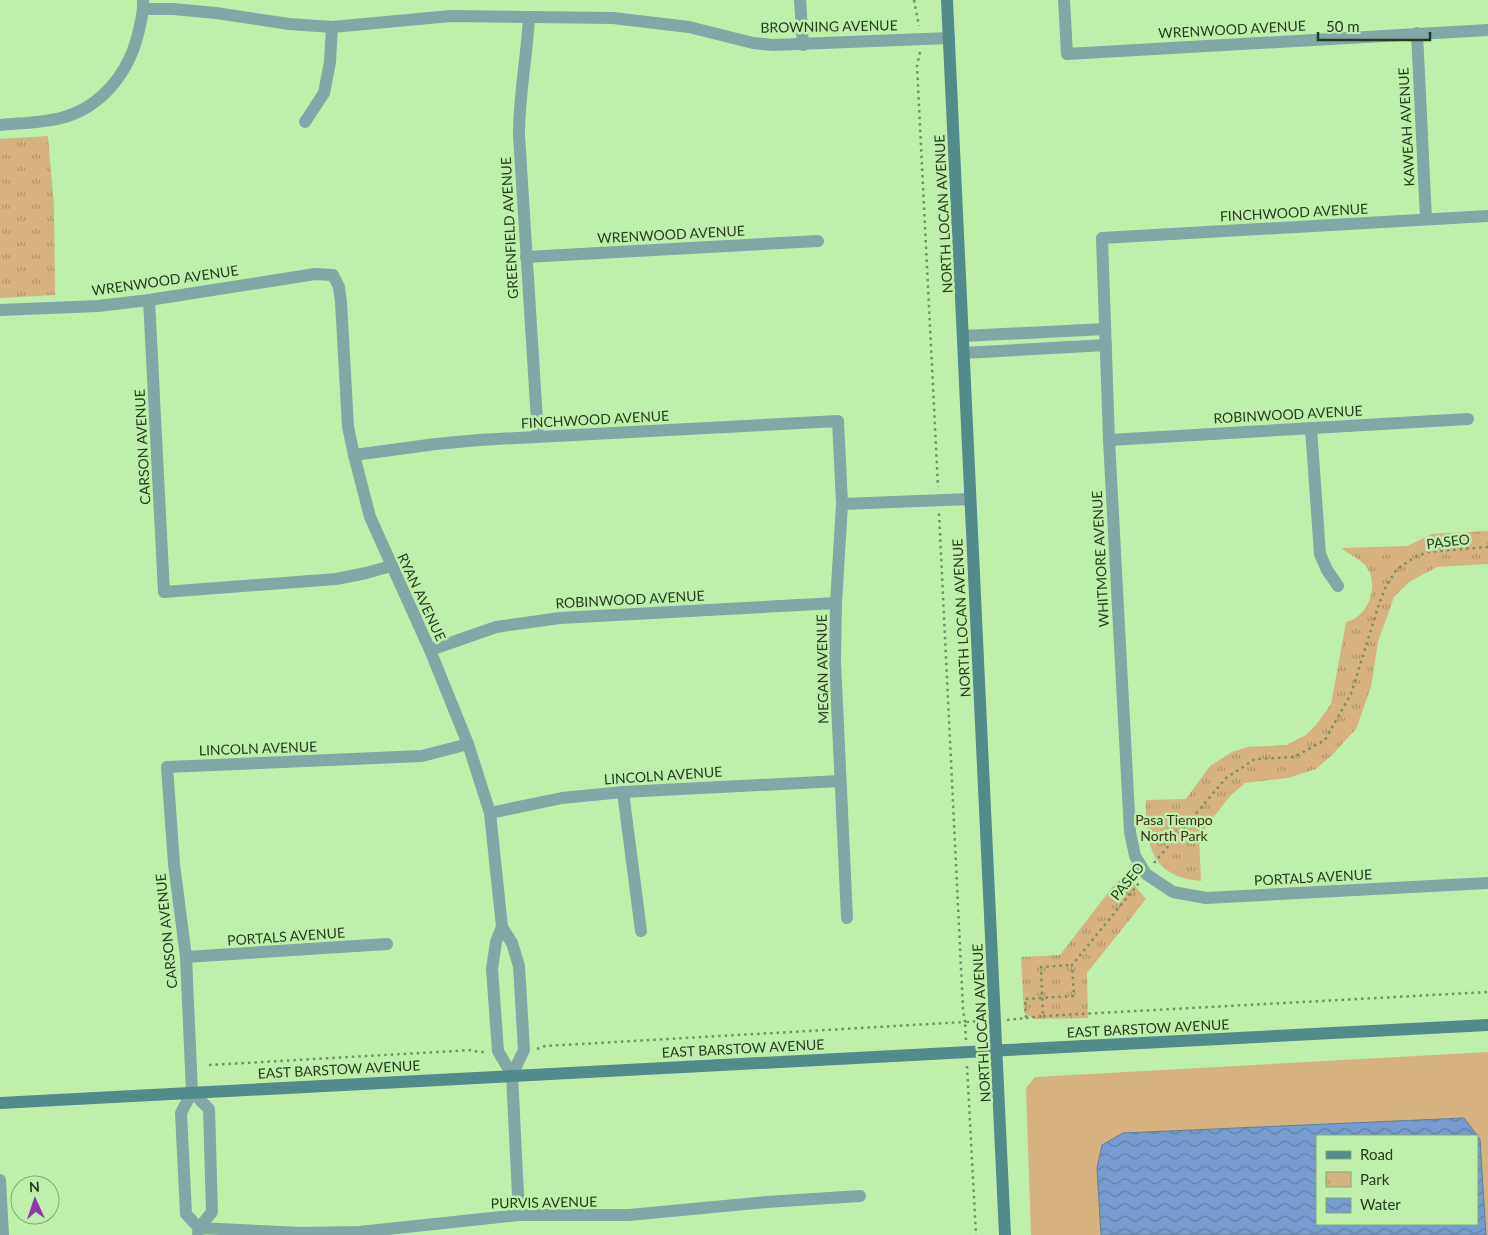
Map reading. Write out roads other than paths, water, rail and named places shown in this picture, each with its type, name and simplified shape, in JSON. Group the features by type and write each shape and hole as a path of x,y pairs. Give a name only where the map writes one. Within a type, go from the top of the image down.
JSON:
{"street":[{"path":"800,0 803,44"},
{"name":"NORTH LOCAN AVENUE","path":"947,0 1005,1235"},
{"name":"WRENWOOD AVENUE","path":"1064,0 1067,54 1488,30"},
{"path":"0,125 35,123 62,118 90,105 111,88 126,68 136,43 143,4"},
{"name":"BROWNING AVENUE","path":"143,4 289,24 332,27 451,16 529,16 613,18 688,27 753,43 773,45 949,38"},
{"name":"GREENFIELD AVENUE","path":"529,16 518,135 538,437"},
{"path":"305,122 324,93 330,62 332,27"},
{"name":"KAWEAH AVENUE","path":"1417,33 1426,219"},
{"name":"FINCHWOOD AVENUE","path":"1102,238 1488,216"},
{"name":"WHITMORE AVENUE","path":"1102,238 1109,440 1130,832 1135,856 1146,874"},
{"name":"WRENWOOD AVENUE","path":"526,256 818,241"},
{"name":"WRENWOOD AVENUE","path":"0,310 98,306 316,274 334,275"},
{"name":"RYAN AVENUE","path":"334,275 341,302 348,428 370,516 430,650 468,744 490,813 502,927 512,943 519,966 524,1050 512,1075"},
{"name":"CARSON AVENUE","path":"149,300 164,592 336,579 391,566"},
{"path":"964,336 1105,329"},
{"path":"964,353 1106,345"},
{"name":"ROBINWOOD AVENUE","path":"1109,440 1468,419"},
{"name":"FINCHWOOD AVENUE","path":"354,455 436,444 838,421"},
{"name":"MEGAN AVENUE","path":"838,421 842,504 836,603 835,661 847,918"},
{"path":"1311,428 1320,554 1327,570 1338,586"},
{"path":"842,504 970,499"},
{"name":"ROBINWOOD AVENUE","path":"430,650 496,627 560,618 836,603"},
{"name":"LINCOLN AVENUE","path":"167,767 422,756 468,744"},
{"name":"CARSON AVENUE","path":"167,767 174,864 186,957 192,1092 181,1113 186,1214 199,1232"},
{"name":"LINCOLN AVENUE","path":"490,813 562,798 624,792 840,781"},
{"path":"624,792 641,931"},
{"name":"PORTALS AVENUE","path":"1146,874 1173,892 1206,898 1488,883"},
{"name":"RYAN AVENUE","path":"502,927 496,942 492,969 498,1051 512,1075"},
{"name":"PORTALS AVENUE","path":"186,957 388,944"},
{"name":"EAST BARSTOW AVENUE","path":"0,1103 1488,1025"},
{"path":"512,1075 519,1215"},
{"path":"192,1092 209,1109 212,1212 199,1232"},
{"path":"0,1180 3,1235"},
{"name":"PURVIS AVENUE","path":"199,1232 359,1232 519,1215 629,1215 767,1202 860,1196"}],"water":[{"path":"1464,1118 1477,1135 1316,1135 1316,1225 1478,1225 1478,1136 1480,1139 1486,1235 1101,1235 1097,1168 1102,1145 1123,1133"}],"park label":[{"name":"Pasa Tiempo North Park","path":"1174,828"}]}
